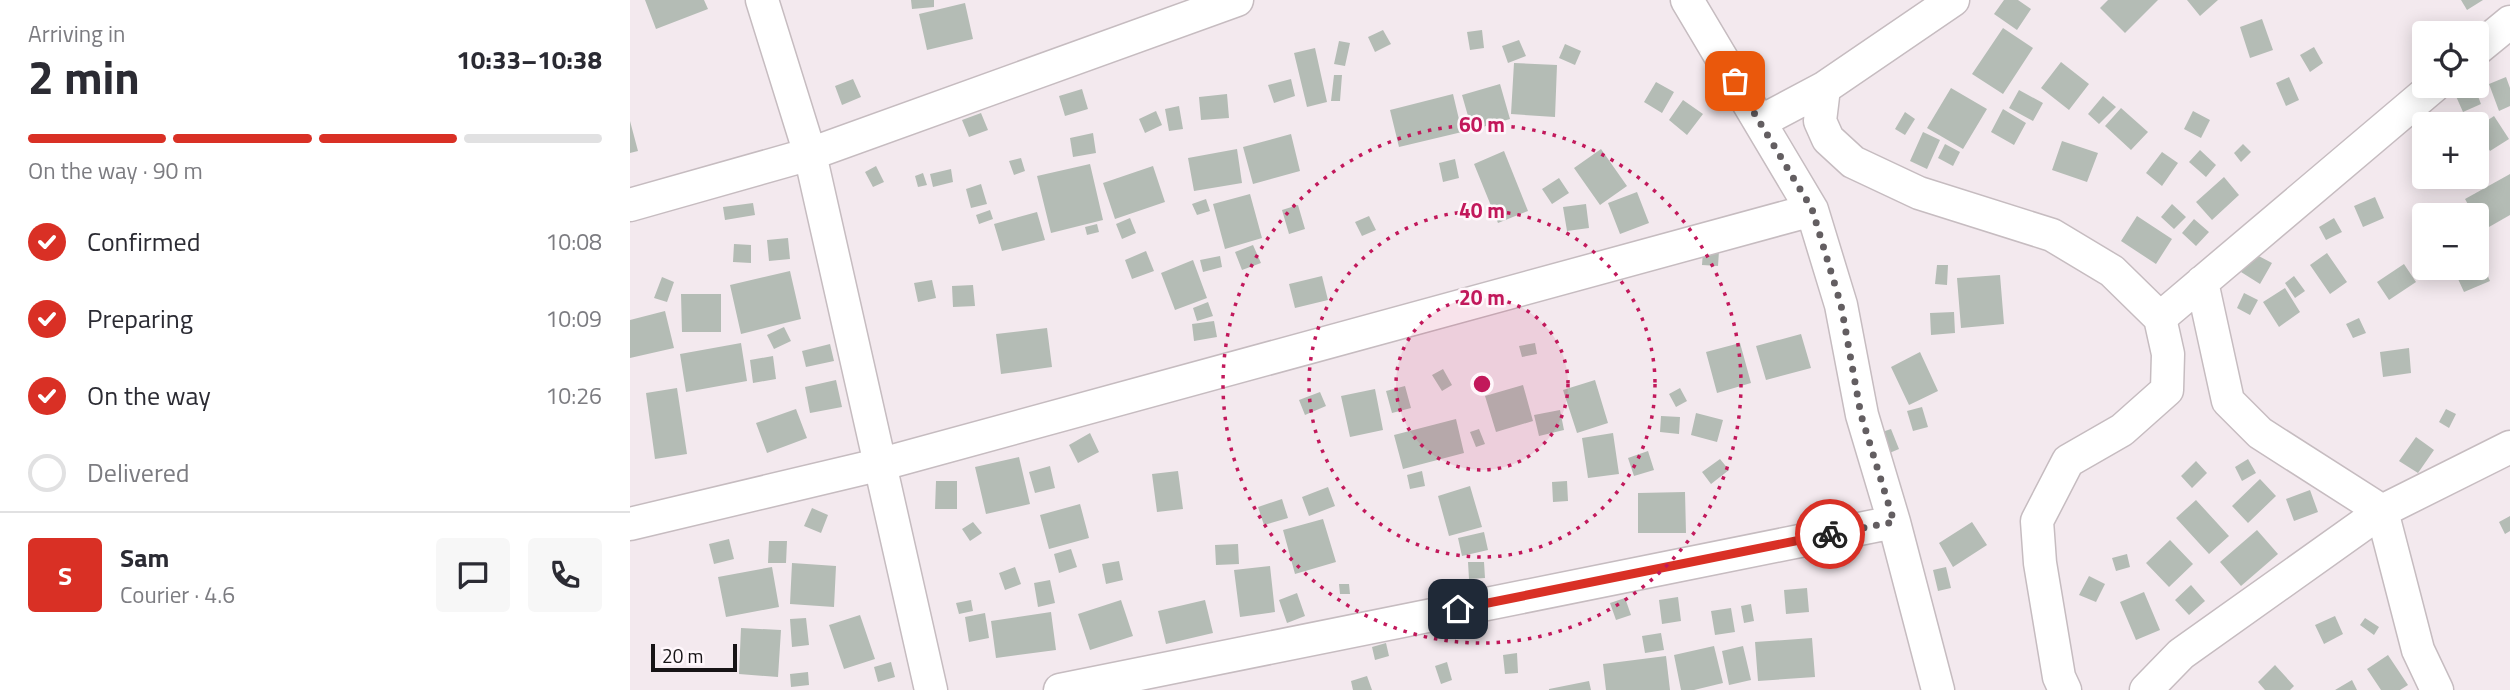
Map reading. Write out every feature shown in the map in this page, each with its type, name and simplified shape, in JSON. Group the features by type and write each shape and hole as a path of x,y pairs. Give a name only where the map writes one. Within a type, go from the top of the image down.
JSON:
{"street":[{"path":"762,0 810,154 931,690"},
{"path":"630,205 810,154 1237,0"},
{"path":"1687,0 1812,209 1841,305 1861,415 1894,522 1938,690"},
{"path":"1760,122 1824,88 1953,0"},
{"path":"2489,39 2510,22"},
{"path":"1824,88 1820,121 1828,139 1853,163 1919,193 2052,235 2112,271 2160,318 2168,354 2167,390 2122,430 2068,461 2037,521 2040,563 2059,677 2065,690"},
{"path":"2160,318 2420,98"},
{"path":"630,524 882,464 1812,209"},
{"path":"2202,282 2228,401 2260,433 2382,511 2418,650 2437,690"},
{"path":"2146,690 2181,654 2382,511 2510,447"},
{"path":"1060,690 1894,522"}],"building":[{"path":"645,0 704,0 708,9 656,29"},
{"path":"911,0 934,0 934,7 912,9"},
{"path":"2004,0 2018,0 2031,9 2017,30 1994,14"},
{"path":"2108,0 2158,0 2125,33 2100,8"},
{"path":"2187,0 2218,0 2200,16"},
{"path":"2461,0 2483,0 2467,10"},
{"path":"965,3 973,39 927,50 919,14"},
{"path":"2262,19 2273,50 2250,58 2240,27"},
{"path":"2003,28 2033,48 2003,94 1972,74"},
{"path":"1383,30 1391,44 1375,52 1368,37"},
{"path":"1482,30 1484,48 1470,50 1467,32"},
{"path":"1519,40 1526,56 1508,63 1502,46"},
{"path":"1339,41 1350,43 1345,66 1334,64"},
{"path":"1565,44 1581,51 1575,65 1559,58"},
{"path":"2314,47 2323,63 2310,72 2300,55"},
{"path":"1315,48 1327,102 1307,107 1294,53"},
{"path":"2061,62 2089,84 2069,110 2041,88"},
{"path":"1514,63 1557,65 1555,117 1511,114"},
{"path":"1334,75 1342,75 1340,101 1331,101"},
{"path":"2289,77 2299,100 2286,106 2276,83"},
{"path":"2506,77 2510,88 2510,106 2499,111 2489,84"},
{"path":"853,79 861,97 842,105 835,86"},
{"path":"1291,79 1295,96 1274,103 1268,85"},
{"path":"1656,82 1674,92 1662,113 1644,102"},
{"path":"1500,84 1510,119 1472,130 1462,95"},
{"path":"1951,88 1987,109 1963,149 1927,128"},
{"path":"1082,89 1088,109 1065,116 1059,96"},
{"path":"2019,90 2043,103 2033,121 2009,108"},
{"path":"1227,94 1229,118 1201,120 1199,97"},
{"path":"1453,94 1462,132 1399,147 1390,110"},
{"path":"2103,96 2116,107 2099,124 2088,114"},
{"path":"2457,98 2479,98 2481,104 2463,112"},
{"path":"1683,100 1703,114 1687,135 1669,120"},
{"path":"1179,106 1183,129 1169,131 1165,109"},
{"path":"2121,108 2148,132 2131,150 2105,126"},
{"path":"2003,109 2026,123 2014,145 1991,132"},
{"path":"1156,111 1162,125 1145,133 1139,119"},
{"path":"2193,111 2210,120 2201,138 2184,129"},
{"path":"1905,112 1915,119 1905,135 1895,129"},
{"path":"981,113 988,130 969,137 962,120"},
{"path":"2494,116 2509,139 2490,151 2489,149 2489,119"},
{"path":"630,121 638,151 630,153"},
{"path":"1923,132 1940,140 1927,169 1910,161"},
{"path":"1093,133 1096,153 1073,157 1070,138"},
{"path":"1291,134 1300,171 1253,184 1243,147"},
{"path":"2062,141 2098,153 2087,182 2052,170"},
{"path":"1945,144 1960,152 1953,166 1938,158"},
{"path":"2243,144 2251,152 2241,162 2234,153"},
{"path":"1237,149 1242,183 1194,191 1188,158"},
{"path":"1601,149 1627,186 1600,205 1574,168"},
{"path":"2200,150 2216,165 2206,177 2189,162"},
{"path":"1504,151 1528,211 1498,223 1474,164"},
{"path":"2162,152 2178,163 2162,186 2146,173"},
{"path":"1021,158 1025,171 1014,175 1009,161"},
{"path":"1455,159 1459,178 1443,182 1439,163"},
{"path":"1090,164 1103,220 1051,233 1037,176"},
{"path":"876,166 884,182 873,187 865,172"},
{"path":"1153,166 1165,202 1115,219 1103,183"},
{"path":"951,169 953,182 933,187 930,174"},
{"path":"923,173 927,185 918,187 915,176"},
{"path":"2510,174 2510,215 2489,227 2489,203 2467,203 2465,199 2483,189 2489,189 2489,186"},
{"path":"2224,177 2239,195 2212,220 2196,202"},
{"path":"1559,178 1569,193 1552,204 1542,189"},
{"path":"981,184 987,204 971,208 966,189"},
{"path":"1637,192 1649,223 1620,234 1608,203"},
{"path":"1250,194 1262,238 1225,249 1213,204"},
{"path":"2375,197 2384,218 2363,227 2354,206"},
{"path":"1206,199 1210,211 1197,215 1192,204"},
{"path":"753,203 755,215 725,220 723,207"},
{"path":"1586,204 1589,228 1567,231 1563,207"},
{"path":"2172,204 2186,217 2174,229 2161,217"},
{"path":"1298,205 1305,229 1289,234 1282,210"},
{"path":"990,210 993,219 979,224 976,215"},
{"path":"1037,212 1045,240 1002,251 994,224"},
{"path":"1369,216 1376,230 1362,236 1355,222"},
{"path":"2137,216 2172,239 2156,264 2121,241"},
{"path":"1130,218 1136,233 1122,239 1116,224"},
{"path":"2334,218 2342,232 2326,240 2319,227"},
{"path":"2194,219 2209,232 2196,246 2182,233"},
{"path":"1097,224 1099,232 1087,235 1085,227"},
{"path":"788,238 790,259 769,261 767,240"},
{"path":"734,244 751,245 751,263 733,262"},
{"path":"1253,245 1261,263 1242,270 1235,252"},
{"path":"1146,251 1154,271 1132,279 1125,260"},
{"path":"1703,251 1719,251 1718,266 1702,265"},
{"path":"2253,253 2272,263 2260,284 2241,272"},
{"path":"2327,253 2347,282 2330,294 2310,265"},
{"path":"1220,256 1222,267 1203,272 1200,260"},
{"path":"1193,260 1207,298 1175,310 1161,273"},
{"path":"2404,264 2412,280 2416,282 2389,300 2377,282"},
{"path":"1937,265 1948,265 1947,285 1935,284"},
{"path":"790,271 801,319 741,334 730,285"},
{"path":"2000,275 2004,324 1961,328 1957,278"},
{"path":"1322,276 1328,300 1295,308 1289,284"},
{"path":"2294,276 2305,291 2295,298 2285,283"},
{"path":"662,277 674,282 667,302 654,298"},
{"path":"2489,279 2490,281 2464,292 2458,280"},
{"path":"932,280 936,298 918,302 914,283"},
{"path":"973,285 975,306 953,307 952,286"},
{"path":"2285,288 2300,312 2279,327 2263,302"},
{"path":"2244,293 2258,300 2250,315 2237,308"},
{"path":"681,294 721,294 721,332 682,332"},
{"path":"1208,302 1213,316 1197,321 1193,308"},
{"path":"665,311 674,348 630,358 630,320"},
{"path":"1954,312 1955,333 1931,335 1930,313"},
{"path":"2359,318 2366,333 2353,338 2346,324"},
{"path":"1214,321 1217,337 1194,341 1192,324"},
{"path":"784,327 791,341 774,349 767,335"},
{"path":"1047,328 1052,367 1001,374 996,334"},
{"path":"1801,334 1811,368 1766,380 1756,346"},
{"path":"741,343 747,381 686,392 680,354"},
{"path":"1535,343 1537,354 1522,357 1519,346"},
{"path":"1740,343 1751,383 1717,393 1706,352"},
{"path":"830,344 834,361 806,367 802,351"},
{"path":"2409,348 2411,373 2383,377 2380,352"},
{"path":"1920,352 1938,391 1909,405 1891,367"},
{"path":"773,356 776,379 753,383 750,360"},
{"path":"1443,369 1452,385 1442,391 1432,375"},
{"path":"836,380 842,407 810,413 805,387"},
{"path":"1595,380 1608,423 1577,433 1563,390"},
{"path":"1523,385 1533,421 1496,432 1485,396"},
{"path":"1405,386 1411,408 1392,413 1386,391"},
{"path":"677,388 687,454 655,459 646,393"},
{"path":"1680,388 1687,401 1676,407 1669,394"},
{"path":"1375,389 1383,430 1350,437 1341,396"},
{"path":"1320,392 1326,406 1305,415 1299,400"},
{"path":"1922,407 1928,427 1913,431 1907,411"},
{"path":"796,409 807,438 767,453 756,423"},
{"path":"2446,409 2456,414 2449,428 2439,422"},
{"path":"1560,410 1564,430 1539,436 1534,415"},
{"path":"1696,413 1723,420 1717,442 1691,435"},
{"path":"1661,416 1680,417 1679,434 1660,432"},
{"path":"1456,419 1464,453 1403,469 1394,435"},
{"path":"1479,429 1485,444 1476,447 1470,432"},
{"path":"1891,429 1899,449 1887,454 1879,433"},
{"path":"1090,433 1099,452 1078,463 1069,445"},
{"path":"1613,433 1619,474 1588,478 1582,438"},
{"path":"2416,437 2434,450 2418,473 2399,461"},
{"path":"1648,451 1654,470 1634,476 1628,458"},
{"path":"1019,457 1030,504 986,514 975,467"},
{"path":"1720,459 1729,470 1711,484 1702,472"},
{"path":"2248,459 2256,473 2242,481 2235,467"},
{"path":"2196,461 2207,473 2192,488 2181,476"},
{"path":"1050,466 1055,488 1035,493 1029,472"},
{"path":"1178,471 1183,509 1157,512 1152,474"},
{"path":"1422,471 1425,486 1410,489 1407,475"},
{"path":"2260,479 2276,496 2248,523 2232,506"},
{"path":"936,481 957,481 957,509 935,509"},
{"path":"1567,481 1568,501 1553,502 1552,482"},
{"path":"1470,486 1482,527 1449,536 1438,496"},
{"path":"1328,487 1335,506 1309,516 1302,497"},
{"path":"2310,490 2318,512 2294,521 2286,499"},
{"path":"1685,492 1686,533 1638,533 1638,493"},
{"path":"1282,499 1288,518 1264,525 1258,507"},
{"path":"2196,500 2229,536 2209,554 2176,518"},
{"path":"1080,504 1089,538 1049,549 1040,515"},
{"path":"812,508 828,515 821,533 804,526"},
{"path":"2510,516 2510,531 2505,534 2499,522"},
{"path":"1323,519 1336,562 1295,574 1283,530"},
{"path":"973,522 982,533 970,541 962,529"},
{"path":"1972,522 1987,545 1953,567 1939,543"},
{"path":"2257,530 2278,554 2241,586 2220,562"},
{"path":"1484,532 1488,550 1462,556 1458,538"},
{"path":"729,539 734,559 714,564 709,544"},
{"path":"2170,540 2193,564 2169,587 2146,563"},
{"path":"769,541 787,541 786,563 768,563"},
{"path":"1238,544 1239,564 1216,565 1215,545"},
{"path":"1071,549 1077,567 1059,573 1054,554"},
{"path":"2127,554 2130,567 2116,571 2112,558"},
{"path":"1119,561 1123,580 1106,584 1102,564"},
{"path":"1468,562 1484,562 1485,578 1469,579"},
{"path":"792,563 836,566 834,607 790,604"},
{"path":"1270,566 1275,612 1240,617 1234,570"},
{"path":"772,567 779,607 726,617 718,577"},
{"path":"1015,567 1021,584 1005,590 999,573"},
{"path":"1946,567 1951,588 1938,591 1933,570"},
{"path":"2089,576 2105,584 2096,602 2079,595"},
{"path":"1050,580 1055,603 1038,607 1034,583"},
{"path":"1339,584 1349,584 1350,594 1340,594"},
{"path":"2191,585 2205,601 2189,615 2175,600"},
{"path":"1807,588 1809,612 1786,614 1784,590"},
{"path":"2144,592 2160,630 2136,640 2120,602"},
{"path":"1297,593 1305,616 1287,623 1279,600"},
{"path":"1678,597 1681,621 1662,624 1659,600"},
{"path":"1625,598 1631,615 1616,620 1610,603"},
{"path":"971,600 973,611 959,614 956,603"},
{"path":"1121,600 1133,636 1090,650 1078,614"},
{"path":"1205,600 1213,633 1166,644 1158,611"},
{"path":"1751,604 1754,621 1744,623 1741,606"},
{"path":"1731,608 1735,632 1715,635 1711,611"},
{"path":"1051,612 1056,650 996,658 991,621"},
{"path":"985,613 989,638 969,642 965,617"},
{"path":"860,615 875,659 844,669 829,625"},
{"path":"2335,616 2343,634 2324,644 2315,625"},
{"path":"806,618 809,645 792,647 790,619"},
{"path":"2365,618 2379,627 2374,635 2360,625"},
{"path":"741,628 781,630 778,677 739,674"},
{"path":"1661,633 1664,650 1645,653 1642,636"},
{"path":"1812,638 1815,677 1758,681 1755,642"},
{"path":"1386,643 1389,656 1375,660 1372,647"},
{"path":"1714,646 1723,683 1694,690 1681,690 1674,655"},
{"path":"1743,646 1751,680 1729,685 1722,651"},
{"path":"1517,653 1518,673 1505,674 1503,655"},
{"path":"2388,655 2408,685 2400,690 2381,690 2367,669"},
{"path":"1666,656 1670,690 1606,690 1603,664"},
{"path":"891,662 895,677 878,682 874,667"},
{"path":"1447,662 1452,680 1441,684 1435,666"},
{"path":"2275,665 2294,686 2290,690 2265,690 2258,682"},
{"path":"808,672 809,685 791,687 790,674"},
{"path":"1367,676 1372,690 1353,690 1351,681"},
{"path":"2352,680 2357,690 2335,690"},
{"path":"1589,681 1591,690 1549,690 1549,689"}],"way so far":[{"path":"1735,81 1812,209 1841,305 1861,415 1894,522 1830,534"}],"route":[{"path":"1458,609 1830,534"}]}
